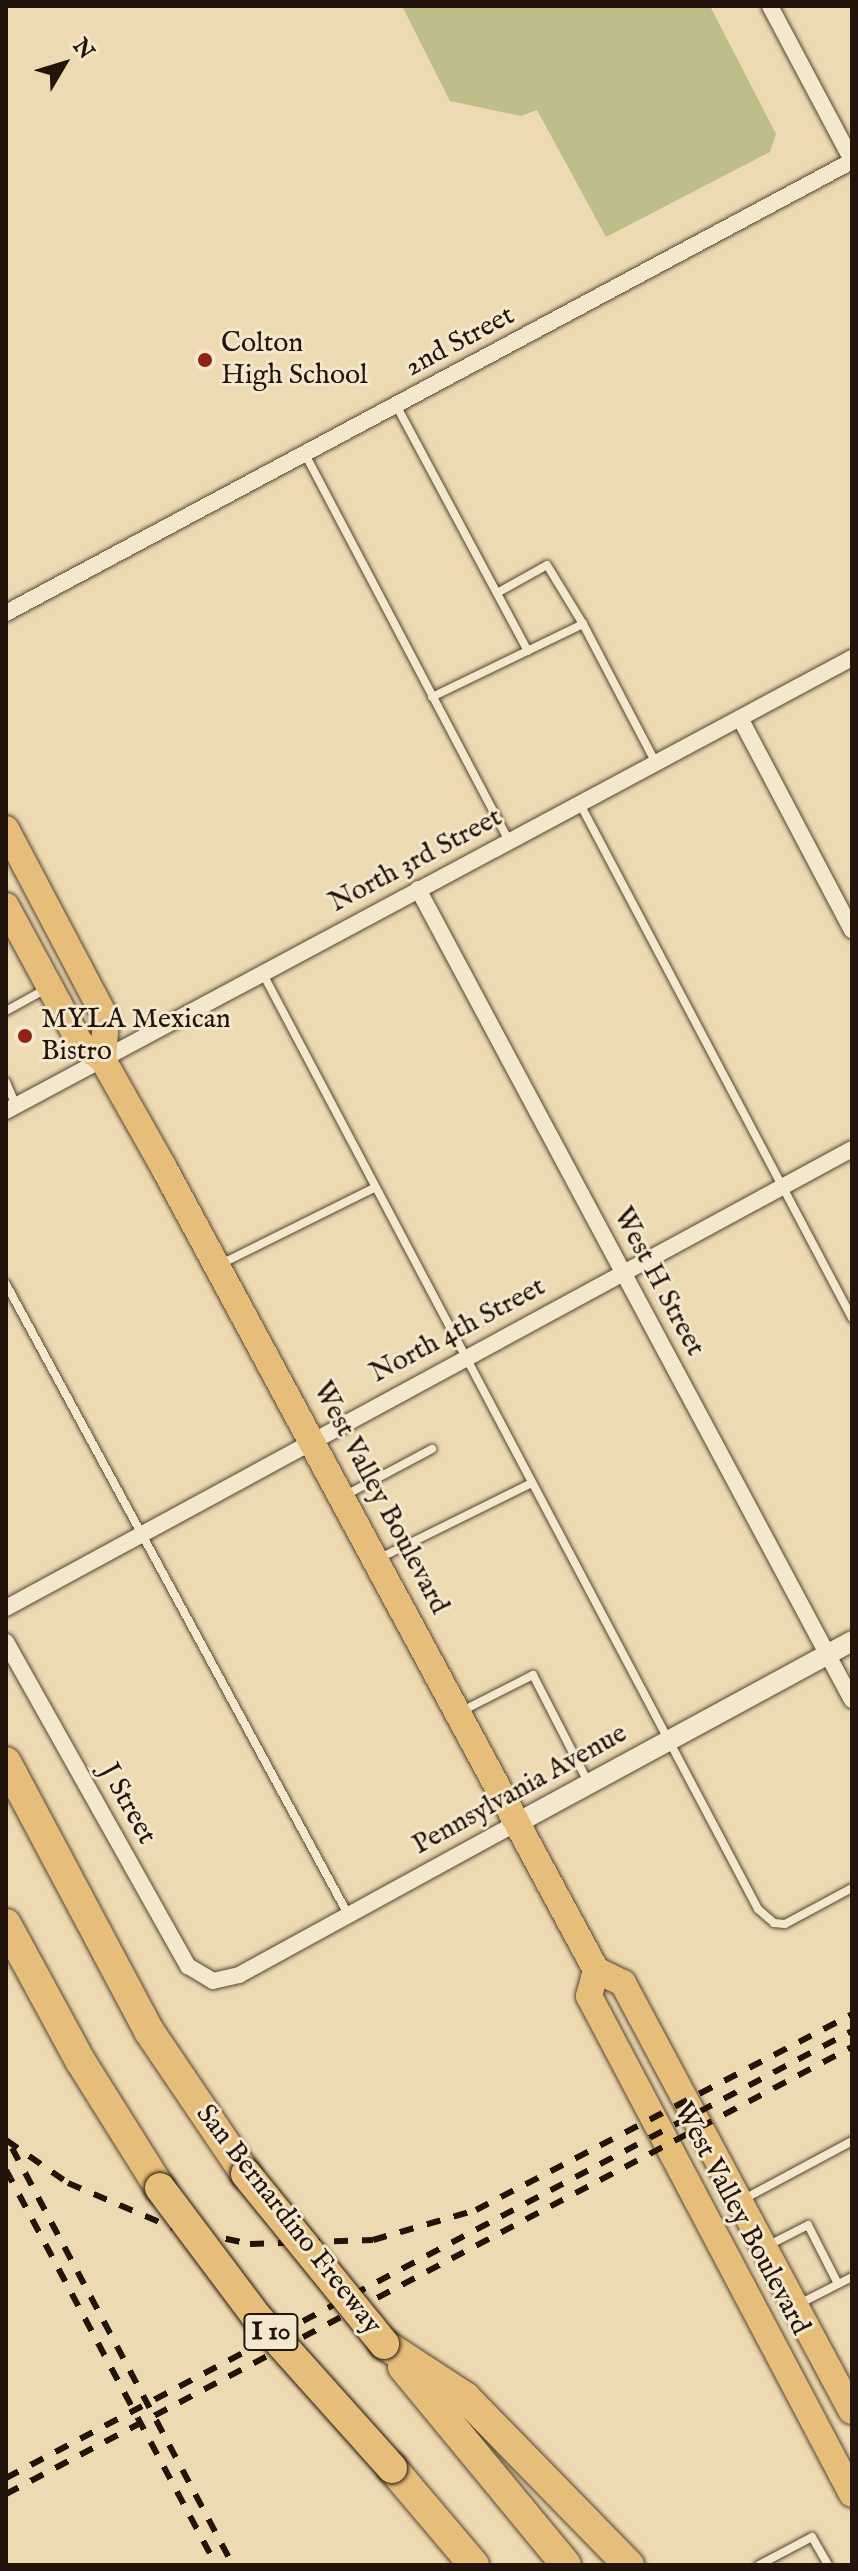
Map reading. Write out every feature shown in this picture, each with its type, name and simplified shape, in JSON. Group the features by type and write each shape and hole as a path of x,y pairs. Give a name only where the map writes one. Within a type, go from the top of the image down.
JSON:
{"highway":[{"name":"San Bernardino Freeway","path":"6,1762 149,2031 246,2174 384,2344 454,2406 566,2565"},
{"name":"I 10","path":"6,1924 81,2062 160,2188 256,2316 474,2565"},
{"path":"454,2406 629,2565"}],"main road":[{"path":"6,829 106,1019 103,1060"},
{"name":"West Valley Boulevard","path":"6,906 80,1043 103,1060 378,1559 596,1970 623,1983 852,2411"},
{"name":"West Valley Boulevard","path":"596,1970 589,1996 852,2494"},
{"path":"730,2266 744,2260 758,2267 791,2324 815,2342"}],"street":[{"path":"770,6 852,160"},
{"name":"2nd Street","path":"6,613 852,160"},
{"name":"North 3rd Street","path":"11,1108 852,658"},
{"path":"740,718 852,930"},
{"name":"West H Street","path":"418,889 852,1700"},
{"name":"North 4th Street","path":"6,1608 312,1438 852,1149"},
{"name":"Pennsylvania Avenue","path":"213,1981 239,1975 852,1641"},
{"name":"J Street","path":"6,1642 188,1966 213,1981"}],"lane":[{"path":"396,405 528,651"},
{"path":"305,454 509,841"},
{"path":"497,593 547,565 583,624 656,763"},
{"path":"432,697 583,624"},
{"path":"579,803 852,1318"},
{"path":"263,973 372,1189 744,1886 774,1923 785,1924 852,1888"},
{"path":"6,1011 51,986"},
{"path":"6,1082 11,1108"},
{"path":"217,1266 372,1189"},
{"path":"6,1284 349,1916"},
{"path":"344,1497 432,1449"},
{"path":"378,1559 530,1484"},
{"path":"459,1713 533,1675 589,1784"},
{"path":"740,2201 852,2141"},
{"path":"764,2247 808,2225 838,2284"},
{"path":"795,2306 852,2277"},
{"path":"759,2565 812,2537 828,2565"}],"green space":[{"path":"402,6 710,6 776,134 770,152 606,237 537,110 521,116 450,101"}],"railway":[{"path":"6,2140 68,2183 171,2227 250,2244 373,2240 476,2210 852,2014"},
{"path":"6,2478 852,2031"},
{"path":"6,2494 852,2047"},
{"path":"12,2148 233,2565"},
{"path":"6,2170 216,2565"}],"place":[{"name":"Colton High School","path":"205,360"},
{"name":"MYLA Mexican Bistro","path":"25,1036"}]}
